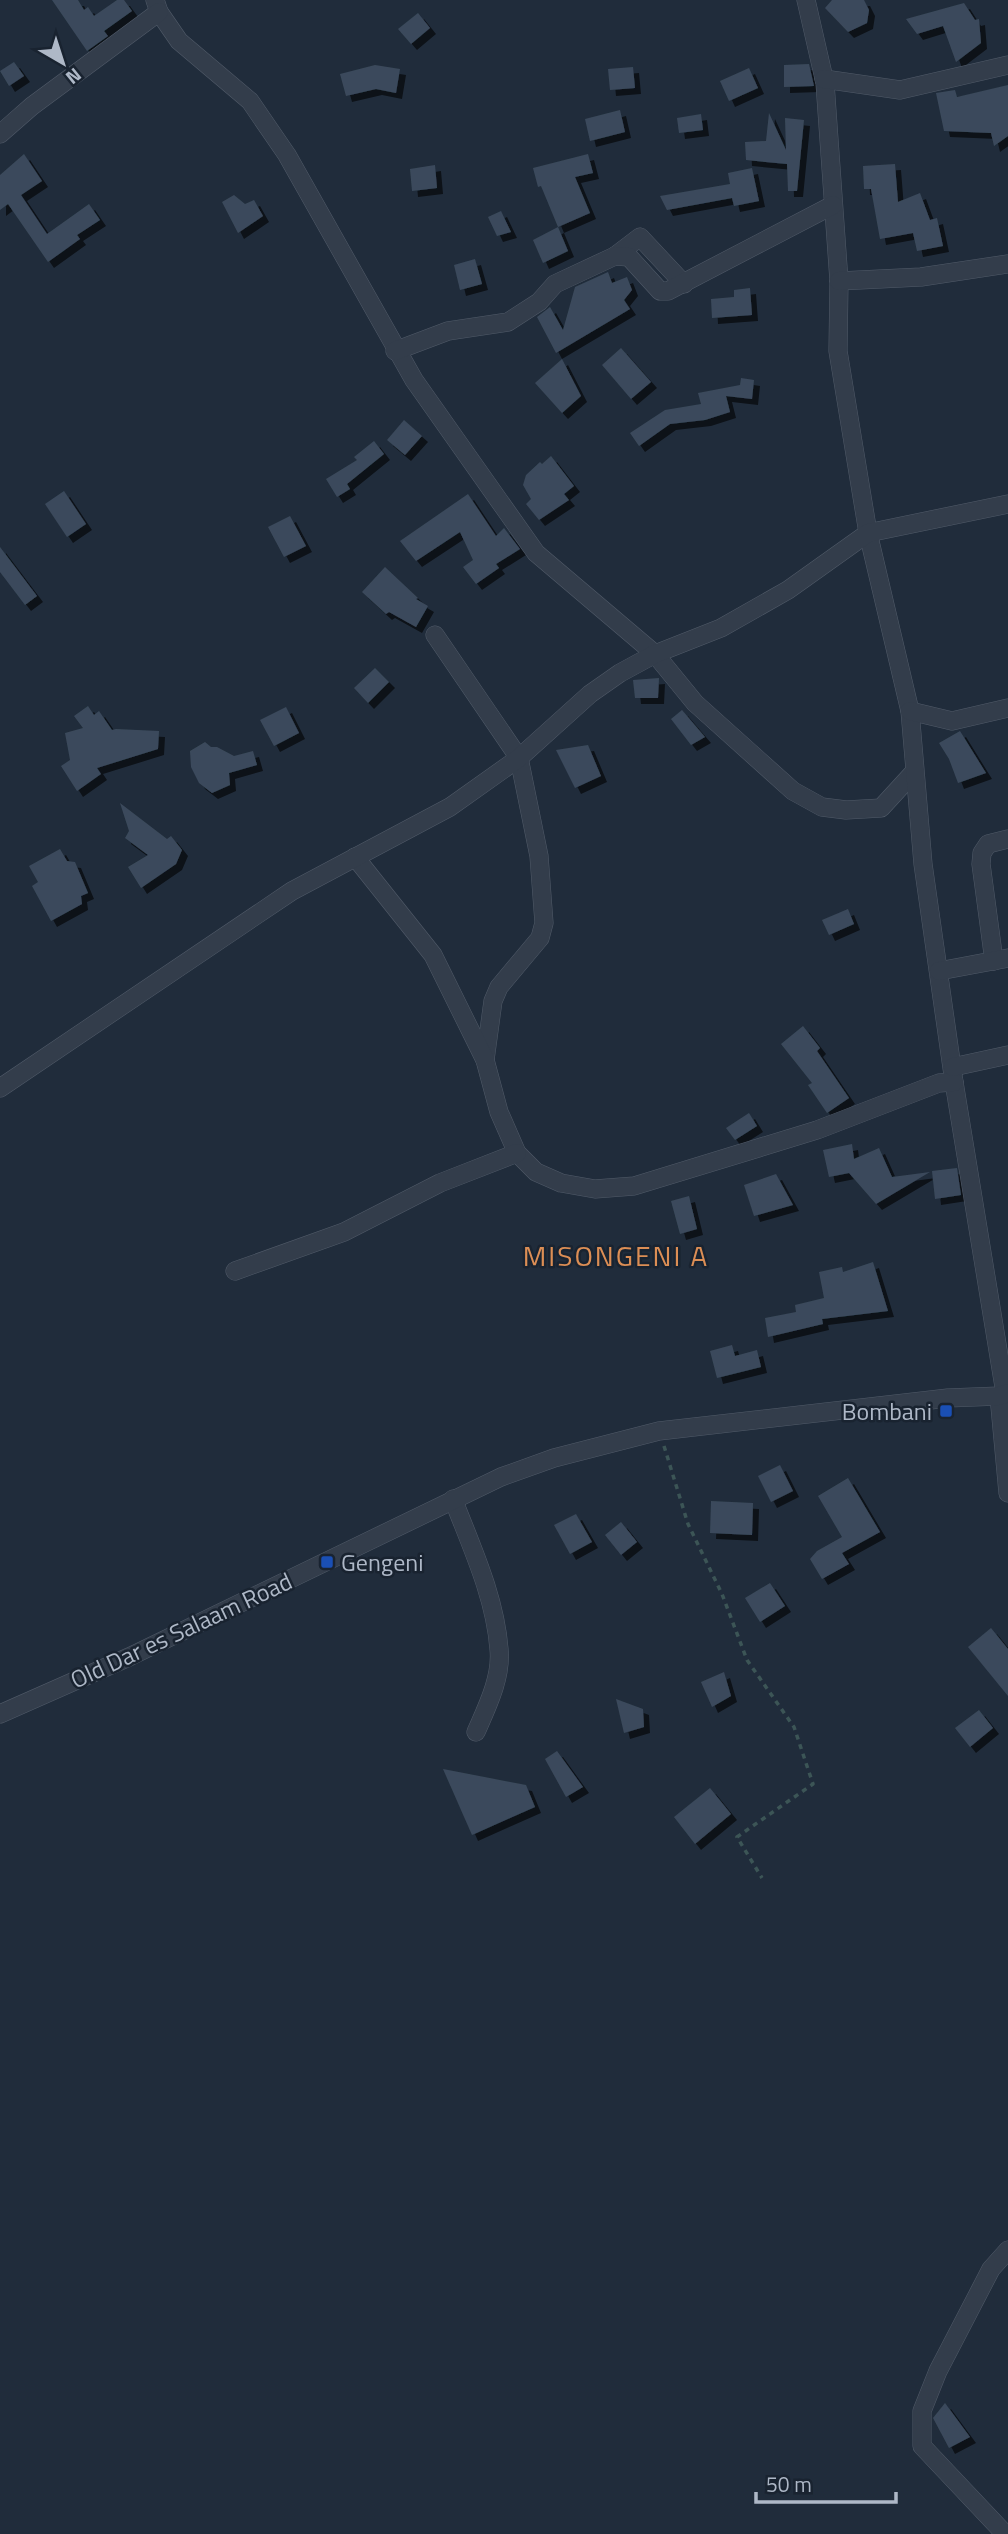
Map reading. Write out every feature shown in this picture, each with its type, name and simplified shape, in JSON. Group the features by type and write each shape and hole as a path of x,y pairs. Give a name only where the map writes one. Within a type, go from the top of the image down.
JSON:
{"street":[{"path":"806,0 824,79 839,281 838,351 868,533 910,711 923,864 1004,1394 1008,1493"},
{"path":"0,134 157,6 179,41 240,92 287,155 395,351 536,553 655,654 695,703 793,791 822,807 846,810 881,808 914,772"},
{"path":"824,79 900,90 1008,65"},
{"path":"395,351 448,331 508,322 539,302 555,284 615,256 629,257 660,291 668,291 833,205"},
{"path":"839,281 921,277 1008,264"},
{"path":"0,1088 292,891 450,807 519,758 590,694 620,673 655,654 721,628 788,590 868,533 1008,504"},
{"path":"435,635 519,758 539,856 544,923 540,939 499,988 493,1002 485,1060"},
{"path":"910,711 953,721 1008,708"},
{"path":"939,971 1001,959 981,864 982,853 988,844 1008,839"},
{"path":"355,857 433,955 485,1060 499,1112 517,1153 536,1172 561,1183 595,1189 634,1186 817,1130 1008,1055"},
{"path":"235,1271 344,1232 440,1183 517,1153"},
{"name":"Old Dar es Salaam Road","path":"0,1714 129,1657 453,1499 501,1477 554,1458 659,1432 935,1399 1004,1394"},
{"path":"453,1499 485,1579 500,1651 493,1692 476,1732"},
{"path":"1005,2534 922,2446 922,2411 938,2371 991,2269 1008,2250"}],"path":[{"path":"659,1432 688,1524 722,1594 747,1660 794,1727 813,1784 737,1837 762,1878"}],"building":[{"path":"52,0 78,0 84,10 88,7 94,16 117,0 124,0 132,11 104,31 108,36 87,51"},
{"path":"832,0 864,0 869,10 867,23 848,32 825,8"},
{"path":"964,3 975,20 979,19 981,43 956,62 943,26 917,34 906,19"},
{"path":"418,13 430,28 411,44 398,29"},
{"path":"14,62 24,76 9,86 0,71"},
{"path":"809,64 814,86 784,87 784,65"},
{"path":"375,65 400,69 396,93 376,89 346,96 340,74"},
{"path":"633,67 635,88 610,90 608,69"},
{"path":"749,68 758,88 729,101 720,81"},
{"path":"1008,85 1008,136 994,146 991,133 944,131 936,93 955,90 957,97"},
{"path":"620,110 625,132 590,141 585,119"},
{"path":"769,113 786,150 785,118 804,120 797,191 788,191 787,164 746,160 745,142 766,141"},
{"path":"701,114 703,130 679,133 677,118"},
{"path":"24,154 42,181 21,195 47,234 89,204 100,220 77,235 80,239 48,262 8,204 0,210 0,175"},
{"path":"588,154 593,173 575,177 590,213 558,227 541,186 538,187 533,168"},
{"path":"895,164 898,202 920,193 930,220 937,218 943,246 917,251 913,233 880,239 871,189 864,189 863,166"},
{"path":"435,165 437,188 412,191 410,169"},
{"path":"752,168 759,201 734,206 732,198 667,210 660,196 730,184 728,173"},
{"path":"234,195 245,204 254,200 263,216 238,233 222,202"},
{"path":"501,211 511,232 497,236 488,217"},
{"path":"558,227 568,251 543,263 533,240"},
{"path":"475,259 482,284 460,290 454,265"},
{"path":"608,272 612,283 627,277 632,290 624,300 630,309 556,353 537,317 550,307 563,330 575,287"},
{"path":"750,288 752,315 712,318 711,299 734,297 734,290"},
{"path":"621,348 651,382 631,399 602,365"},
{"path":"562,359 581,396 562,413 535,383"},
{"path":"741,378 754,380 752,399 726,396 730,412 705,420 670,424 639,446 630,433 665,410 701,404 698,393 740,385"},
{"path":"404,420 422,436 405,455 387,440"},
{"path":"374,441 384,454 347,484 350,489 337,497 326,479 357,460 354,457"},
{"path":"551,456 574,486 564,494 569,500 539,520 526,504 531,499 523,485 526,475"},
{"path":"64,491 86,524 67,537 45,504"},
{"path":"468,494 496,536 504,528 520,549 496,564 499,568 476,584 463,567 473,560 460,532 416,561 400,541"},
{"path":"290,516 306,546 284,557 268,527"},
{"path":"0,547 37,596 25,605 0,572"},
{"path":"385,567 418,598 416,599 428,606 416,627 389,612 386,614 362,592"},
{"path":"375,668 389,682 368,703 354,688"},
{"path":"659,678 658,698 635,698 633,680"},
{"path":"88,706 94,715 99,711 112,730 159,731 158,749 97,768 101,774 77,791 61,766 70,760 65,733 83,728 74,716"},
{"path":"286,707 299,733 274,746 260,720"},
{"path":"682,710 705,737 691,745 671,719"},
{"path":"960,731 986,773 958,783 949,759 939,743"},
{"path":"205,742 234,756 253,751 257,765 229,773 230,785 212,793 199,783 191,767 190,751"},
{"path":"588,745 601,776 575,788 556,750"},
{"path":"120,803 167,839 171,836 182,850 176,864 141,888 128,867 148,855 125,838 129,831"},
{"path":"60,849 67,861 75,862 88,893 81,896 82,904 51,921 32,886 38,882 29,866"},
{"path":"848,909 854,924 829,935 822,920"},
{"path":"803,1026 820,1048 817,1051 849,1098 827,1113 808,1085 812,1083 781,1044"},
{"path":"749,1113 757,1126 735,1140 726,1128"},
{"path":"852,1144 854,1159 879,1148 892,1177 930,1172 876,1204 849,1173 829,1177 823,1150"},
{"path":"957,1168 961,1195 935,1199 932,1171"},
{"path":"776,1174 793,1205 754,1216 744,1185"},
{"path":"689,1196 697,1229 680,1234 671,1201"},
{"path":"873,1262 888,1311 822,1319 823,1324 768,1337 765,1318 796,1312 795,1305 824,1298 819,1272 842,1267 843,1272"},
{"path":"732,1345 735,1356 757,1350 761,1367 717,1378 710,1351"},
{"path":"780,1465 793,1491 771,1502 758,1476"},
{"path":"848,1478 880,1532 842,1553 849,1564 822,1579 810,1559 817,1551 842,1537 818,1496"},
{"path":"711,1501 753,1503 752,1535 710,1533"},
{"path":"576,1514 592,1542 570,1554 554,1525"},
{"path":"621,1522 637,1542 621,1555 605,1535"},
{"path":"770,1583 785,1606 760,1622 745,1598"},
{"path":"991,1628 1008,1649 1008,1696 968,1647"},
{"path":"724,1672 731,1696 712,1707 701,1682"},
{"path":"616,1699 643,1709 644,1727 624,1733"},
{"path":"979,1710 993,1728 970,1747 955,1728"},
{"path":"557,1751 583,1787 566,1797 545,1759"},
{"path":"443,1769 526,1785 535,1807 472,1835"},
{"path":"710,1788 731,1814 695,1844 674,1817"},
{"path":"945,2403 970,2437 949,2448 933,2418"}],"place":[{"name":"Bombani","path":"946,1411"},
{"name":"Gengeni","path":"327,1562"}],"district":[{"name":"MISONGENI A","path":"616,1255"}]}
